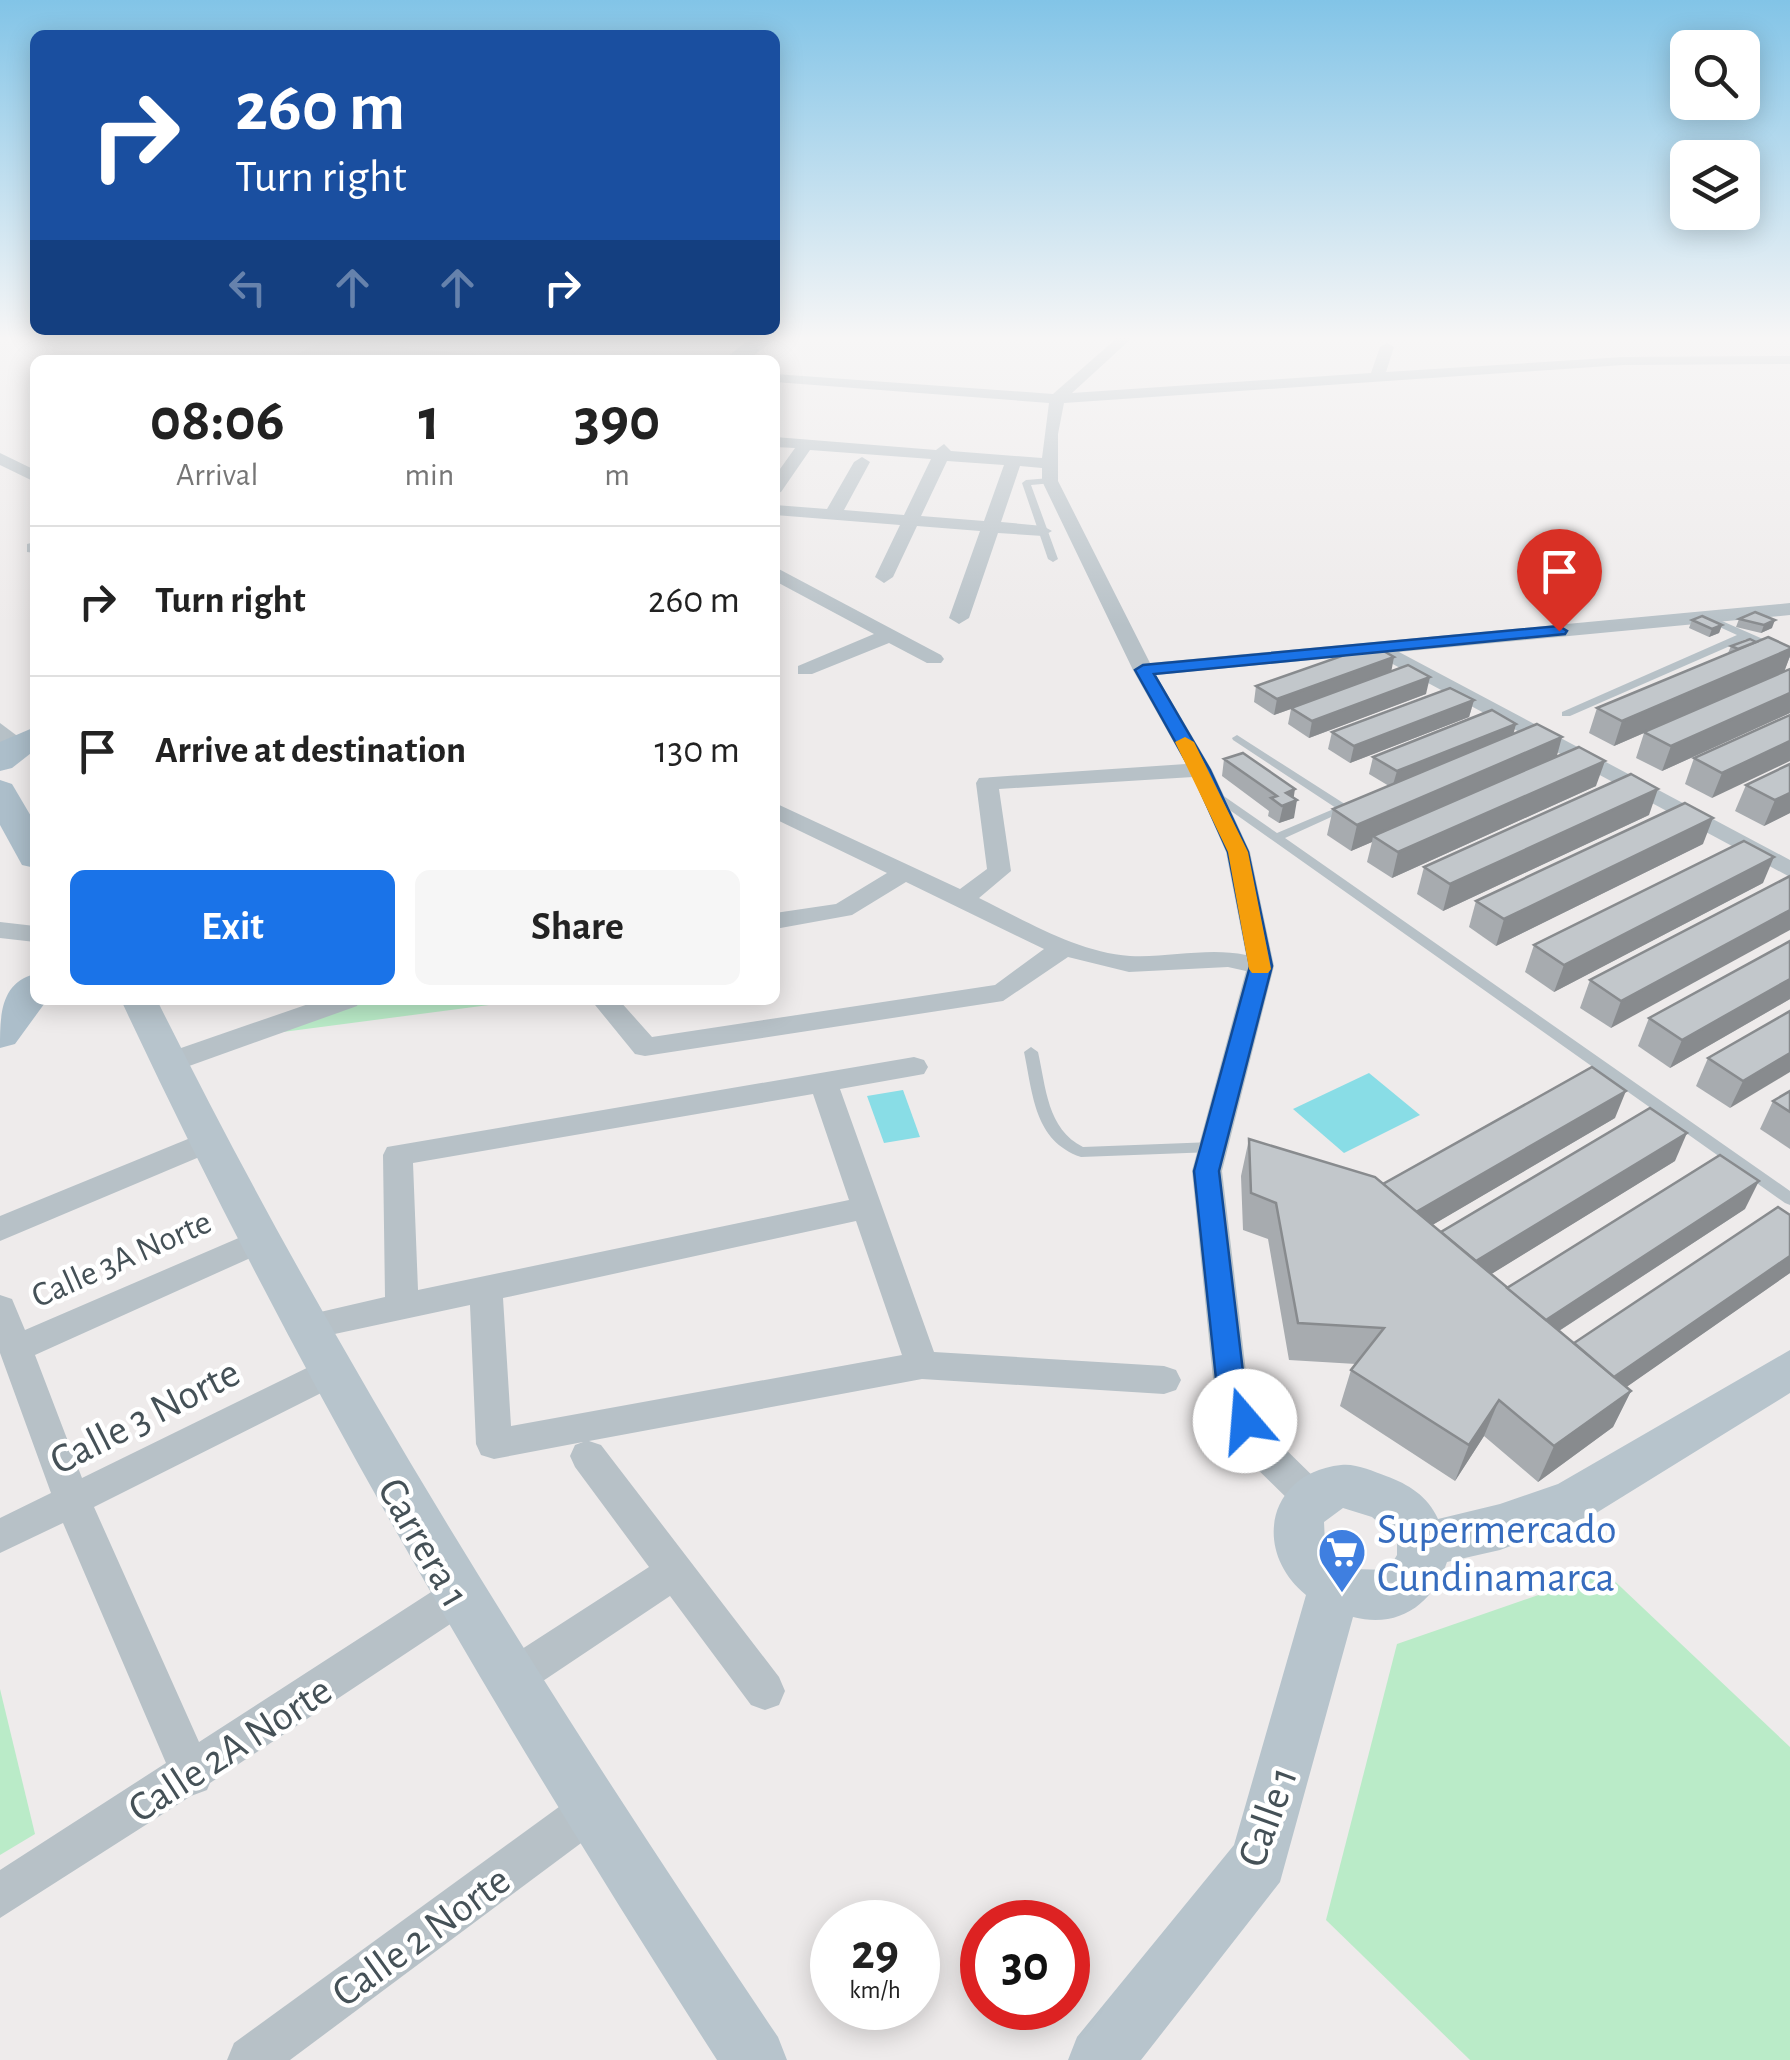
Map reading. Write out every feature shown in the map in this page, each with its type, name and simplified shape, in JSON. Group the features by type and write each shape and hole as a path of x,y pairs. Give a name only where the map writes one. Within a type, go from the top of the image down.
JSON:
{"main road":[{"path":"0,791 30,848"},
{"path":"0,1034 30,994"}],"street":[{"path":"1050,434 1051,472 1143,670 1206,781 1238,852 1261,966 1206,1171 1232,1398 1258,1445 1310,1498"},
{"path":"780,443 869,458 940,457 1051,472"},
{"path":"780,481 802,450"},
{"path":"884,577 940,457"},
{"path":"0,458 30,474"},
{"path":"834,514 869,458"},
{"path":"959,618 1011,467"},
{"path":"780,510 1043,531"},
{"path":"780,576 934,659"},
{"path":"1143,670 1790,609"},
{"path":"805,670 890,635"},
{"path":"1380,648 1790,870"},
{"path":"964,898 999,872 987,782 1206,781"},
{"path":"780,812 1063,948 1129,964 1228,959 1261,966"},
{"path":"780,920 842,910 906,872"},
{"path":"0,930 30,933"},
{"path":"608,1005 645,1047 1004,992 1063,948"},
{"name":"Carrera 1","path":"141,1005 256,1242 456,1598 589,1810 755,2060"},
{"path":"168,1064 333,1005"},
{"path":"402,1305 398,1155 914,1067"},
{"path":"824,1082 922,1366"},
{"path":"0,1229 205,1143"},
{"path":"302,1328 870,1207"},
{"name":"Calle 3A Norte","path":"17,1348 256,1242"},
{"path":"486,1288 494,1444 922,1366 1164,1380"},
{"path":"0,1308 72,1502 192,1775"},
{"path":"1423,1544 1500,1528 1575,1500 1790,1369"},
{"name":"Calle 3 Norte","path":"0,1536 328,1373"},
{"path":"588,1456 764,1691"},
{"path":"1340,1486 1377,1492 1407,1514 1423,1544 1422,1563 1414,1579 1400,1591 1380,1597 1336,1587 1318,1575 1298,1542 1296,1526 1310,1498 1340,1486"},
{"path":"508,1681 676,1571"},
{"name":"Calle 1","path":"1100,2060 1259,1861 1336,1587"},
{"name":"Calle 2A Norte","path":"0,1896 192,1775 456,1598"},
{"name":"Calle 2 Norte","path":"251,2060 589,1810"}],"lane":[{"path":"1051,472 1026,483 1053,559"},
{"path":"1703,616 1790,655"},
{"path":"1566,714 1746,636"},
{"path":"1237,738 1346,808 1278,837"},
{"path":"1206,781 1278,837 1790,1200"},
{"path":"1031,1052 1051,1134 1065,1147 1081,1152 1213,1147"}],"green space":[{"path":"339,1005 489,1005 260,1035"},
{"path":"1605,1572 1790,1747 1790,2060 1470,2060 1326,1920 1397,1644"},
{"path":"0,1689 35,1834 0,1855"}],"water":[{"path":"1369,1073 1420,1115 1344,1153 1293,1109"},
{"path":"903,1090 920,1137 884,1143 867,1096"}],"building":[{"path":"1755,612 1775,620 1764,625 1739,619"},
{"path":"1702,616 1722,625 1712,629 1692,620"},
{"path":"1768,637 1790,649 1622,721 1597,708"},
{"path":"1750,639 1756,642 1738,649 1731,646"},
{"path":"1373,645 1394,657 1277,699 1256,686"},
{"path":"1408,665 1430,677 1312,721 1291,708"},
{"path":"1790,669 1790,693 1671,746 1644,732"},
{"path":"1450,688 1474,700 1354,746 1332,732"},
{"path":"1492,710 1516,724 1397,771 1373,757"},
{"path":"1790,715 1790,741 1722,773 1694,758"},
{"path":"1537,724 1562,737 1357,825 1333,809"},
{"path":"1579,747 1605,761 1398,852 1373,836"},
{"path":"1243,753 1295,789 1286,793 1297,800 1282,806 1271,798 1277,796 1224,759"},
{"path":"1790,764 1790,793 1775,800 1746,785"},
{"path":"1631,774 1658,789 1450,884 1424,867"},
{"path":"1685,803 1713,818 1504,919 1476,901"},
{"path":"1744,841 1774,857 1564,965 1534,945"},
{"path":"1790,876 1790,910 1621,1001 1590,980"},
{"path":"1790,941 1790,979 1682,1040 1649,1018"},
{"path":"1790,1011 1790,1053 1743,1081 1708,1058"},
{"path":"1592,1067 1626,1091 1416,1212 1383,1184"},
{"path":"1790,1091 1790,1112 1773,1101"},
{"path":"1650,1108 1687,1133 1476,1261 1441,1232"},
{"path":"1249,1139 1375,1177 1631,1391 1554,1446 1499,1400 1469,1445 1351,1370 1384,1328 1298,1323 1276,1203 1251,1193"},
{"path":"1720,1155 1759,1181 1546,1320 1507,1288"},
{"path":"1778,1207 1790,1215 1790,1256 1614,1377 1574,1343"}],"slow traffic":[{"path":"1185,742 1238,852 1260,969"}],"place":[{"name":"Supermercado Cundinamarca","path":"1342,1594"}],"route":[{"path":"1245,1421 1232,1398 1206,1171 1261,966 1238,852 1201,770 1143,670 1559,631"}]}
